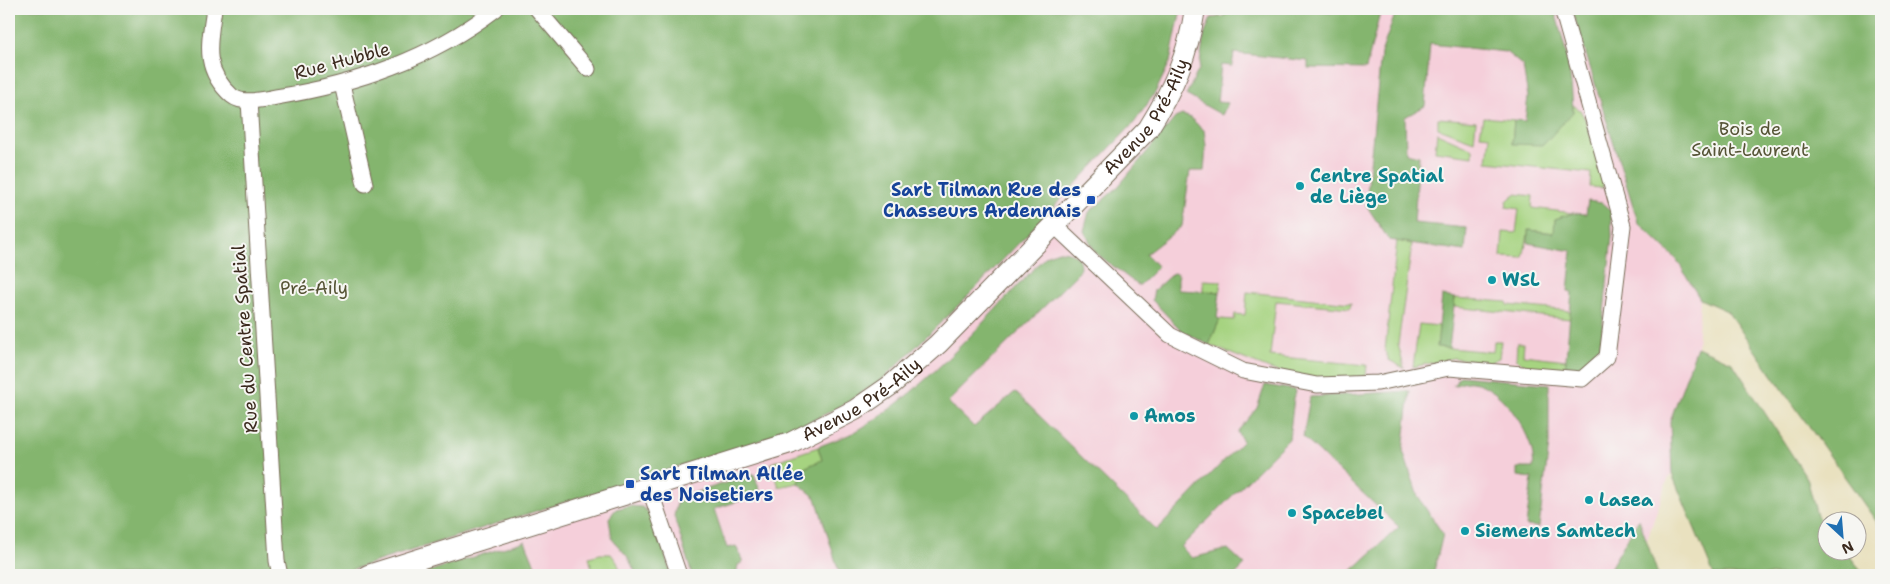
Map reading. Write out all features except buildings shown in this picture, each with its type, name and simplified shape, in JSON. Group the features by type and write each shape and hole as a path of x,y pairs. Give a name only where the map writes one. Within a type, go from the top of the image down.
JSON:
{"street":[{"path":"214,9 208,55 210,66 233,97 249,101"},
{"name":"Rue Hubble","path":"249,101 309,92 342,84 405,63 454,38 496,9"},
{"path":"537,9 588,69"},
{"name":"Avenue Pré-Aily","path":"368,575 790,443 855,410 891,385 938,344 1148,129 1169,96 1190,42 1196,9"},
{"path":"1055,226 1170,335 1243,370 1317,385 1378,383 1449,368 1582,378 1607,357 1623,226 1562,9"},
{"path":"342,84 365,184"},
{"name":"Rue du Centre Spatial","path":"249,101 277,561 280,575"},
{"path":"649,488 679,575"}],"shaded area":[{"path":"1181,9 1572,9 1601,104 1700,299 1697,347 1672,466 1672,474 1667,481 1636,572 1626,575 334,575 796,429 841,406 884,378 972,292 1170,62"}],"green space":[{"name":"Pré-Aily","path":"9,9 1181,9 1170,62 1155,93 1134,123 972,292 884,378 841,406 796,429 334,575 296,575 285,566 264,575 9,575"},
{"path":"1226,9 1296,9 1332,13 1332,9 1381,9 1366,69 1308,68 1308,61 1234,53 1232,66 1221,65 1217,102 1228,103 1222,115 1186,95 1199,69 1204,36 1211,18 1225,16"},
{"path":"1397,9 1554,9 1558,22 1565,47 1573,112 1543,145 1512,144 1514,120 1525,121 1528,97 1523,66 1506,52 1430,44 1425,106 1405,117 1406,153 1419,156 1414,223 1467,228 1465,251 1389,240 1366,205 1381,53"},
{"name":"Bois de Saint-Laurent","path":"1572,9 1881,9 1881,528 1727,311 1700,299 1677,260 1638,222"},
{"path":"1573,105 1580,110 1585,119 1606,182 1602,188 1590,187 1591,173 1487,162 1490,136 1480,135 1483,117 1514,120 1512,144 1573,112"},
{"path":"1182,115 1189,117 1204,130 1206,146 1204,171 1190,171 1182,226 1146,254 1158,267 1139,286 1096,253 1084,231 1089,212 1117,188 1175,118"},
{"path":"1438,118 1476,121 1474,141 1438,128"},
{"path":"1437,133 1473,149 1473,156 1435,151"},
{"path":"1515,194 1533,196 1532,208 1573,213 1555,219 1555,233 1529,230 1523,258 1501,257 1503,232 1516,233 1519,209 1506,207 1507,201"},
{"path":"1588,201 1602,203 1611,211 1612,236 1600,350 1594,360 1581,369 1565,370 1572,292 1568,291 1572,251 1528,243 1528,230 1554,233 1555,219 1573,213 1586,214"},
{"path":"1397,241 1412,244 1398,344 1404,368 1389,360 1385,350"},
{"path":"1059,251 1069,252 1076,256 1080,262 1079,272 948,402 974,427 1015,392 1157,530 1243,441 1237,432 1257,408 1265,385 1295,390 1289,439 1181,547 1192,558 1228,549 1245,565 1235,575 840,575 816,498 798,483 804,468 822,460 818,447 860,429 910,393 958,348 1047,255"},
{"path":"1173,273 1178,274 1178,290 1220,292 1217,318 1220,319 1209,345 1182,331 1152,300 1154,290"},
{"path":"1203,280 1221,281 1220,292 1203,291"},
{"path":"1247,292 1351,303 1350,308 1276,301 1270,356 1367,365 1366,376 1324,379 1272,370 1209,345 1220,319 1234,320 1235,314 1245,315"},
{"path":"1442,296 1455,298 1449,348 1437,347"},
{"path":"1455,298 1507,302 1508,305 1571,311 1570,319 1454,307"},
{"path":"1419,324 1439,326 1438,347 1493,352 1494,341 1501,341 1499,358 1490,362 1453,358 1413,367"},
{"path":"1517,343 1524,343 1523,355 1566,360 1565,370 1526,366 1516,359"},
{"path":"1697,347 1732,362 1807,478 1818,517 1818,562 1854,562 1865,575 1714,575 1672,474 1670,421"},
{"path":"1460,376 1549,384 1549,444 1539,527 1526,526 1532,478 1517,476 1517,468 1533,468 1530,443 1524,429 1506,403 1483,385 1470,382 1453,386"},
{"path":"1410,391 1403,451 1418,497 1443,534 1433,575 1347,575 1399,527 1303,437 1310,397"},
{"path":"818,447 822,460 804,468 798,483 779,487 771,463"},
{"path":"754,474 761,494 714,509 727,548 736,546 743,562 738,565 736,575 692,575 674,516 678,498"},
{"path":"629,506 642,507 654,517 671,575 637,575 627,556 612,539 609,518 616,509"},
{"path":"1639,519 1658,575 1606,575"},
{"path":"525,541 539,575 417,575"},
{"path":"611,554 617,562 622,575 575,575 592,569 589,557"}],"place":[{"name":"Centre Spatial de Liège","path":"1300,186"},
{"name":"Sart Tilman Rue des Chasseurs Ardennais","path":"1091,200"},
{"name":"WSL","path":"1492,280"},
{"name":"Amos","path":"1134,416"},
{"name":"Sart Tilman Allée des Noisetiers","path":"630,484"},
{"name":"Lasea","path":"1589,500"},
{"name":"Spacebel","path":"1292,513"},
{"name":"Siemens Samtech","path":"1465,531"}]}
